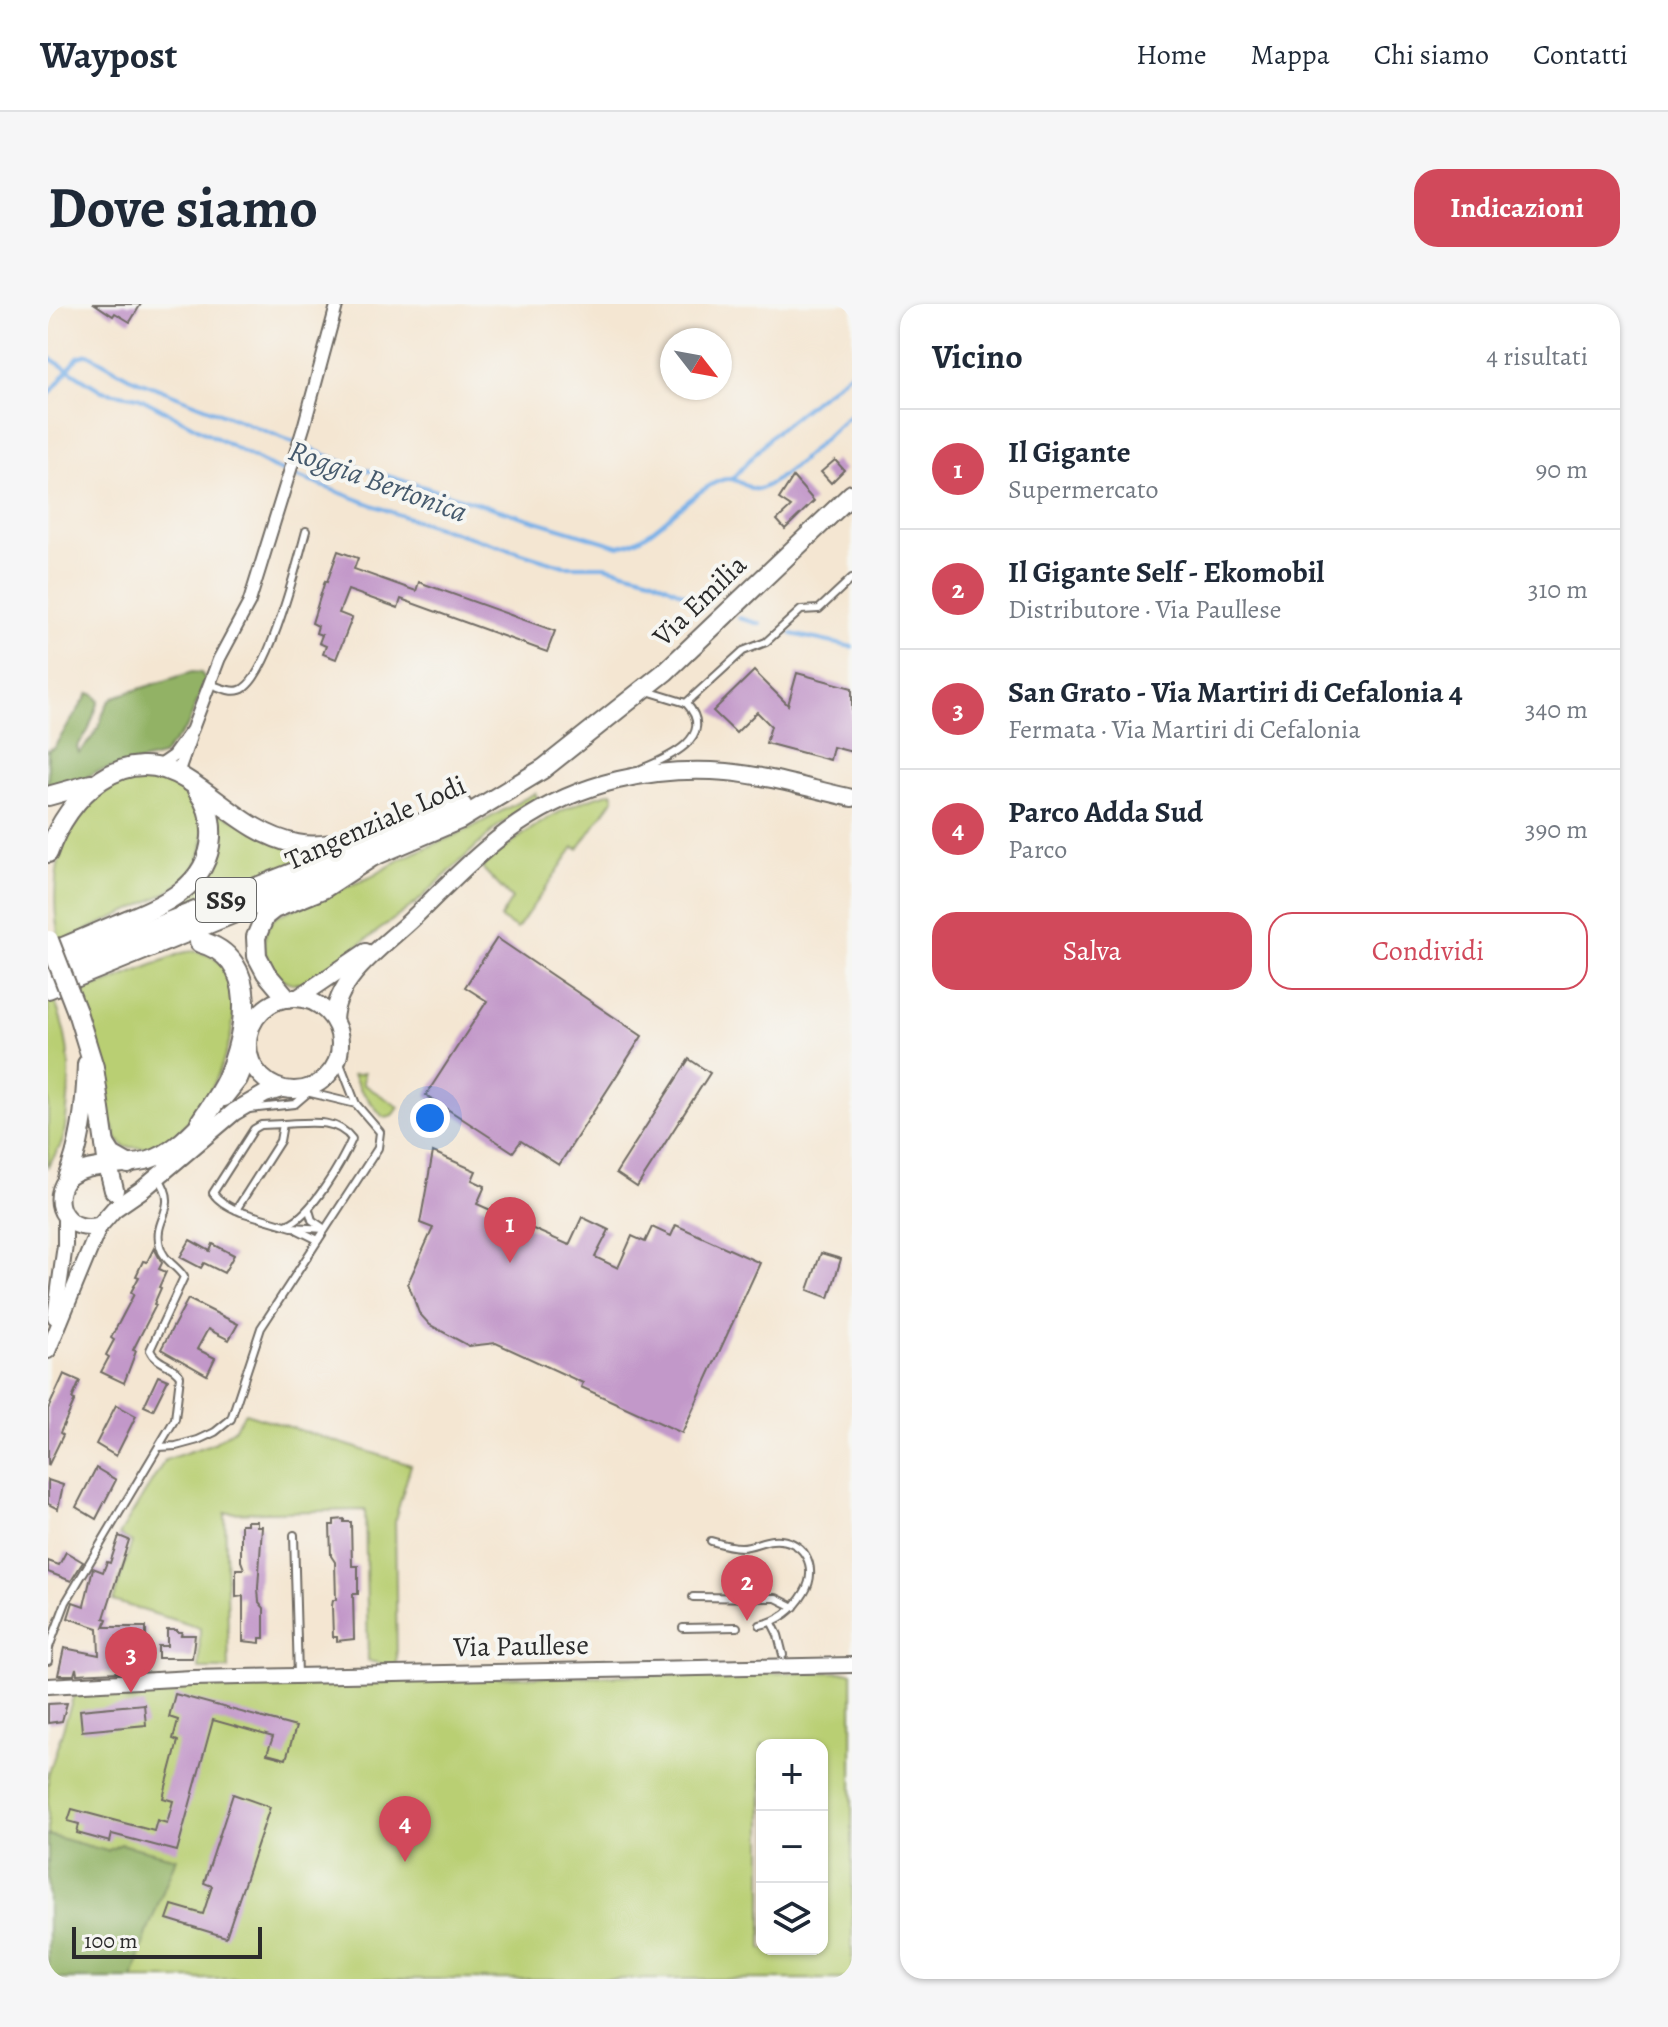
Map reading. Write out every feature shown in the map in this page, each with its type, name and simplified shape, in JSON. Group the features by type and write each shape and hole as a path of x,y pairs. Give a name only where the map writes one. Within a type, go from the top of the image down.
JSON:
{"highway":[{"name":"SS9","path":"48,970 404,830"},
{"name":"Tangenziale Lodi","path":"48,988 372,857"},
{"path":"123,958 157,955 200,942 219,945 238,960 249,974 256,1018"},
{"path":"200,942 218,949 236,966 244,1006 235,1057 227,1080 201,1122"}],"main road":[{"name":"Via Emilia","path":"580,741 644,690 852,494"},
{"name":"SS9","path":"404,830 488,792 580,741"},
{"name":"Tangenziale Lodi","path":"372,857 481,808 580,741"},
{"path":"48,796 76,790 123,770 154,769 182,777 254,828 296,844 334,844 404,830"},
{"path":"334,1020 312,1001 293,998 275,1001 256,1018 248,1042 249,1055 245,1068 232,1089 201,1122 164,1154 149,1160 74,1173 61,1185 58,1203 65,1219 81,1228 100,1225 114,1199 158,1177 234,1112 265,1094 311,1087 323,1080 338,1058 340,1042 334,1020 337,1001 348,983 404,926 518,823 565,798 615,780 671,772 729,772 852,798"},
{"path":"48,953 164,904 196,878 209,852 211,831 202,798 182,777"},
{"path":"48,853 71,807 101,779"},
{"path":"293,998 266,973 257,956 259,926 274,909 323,889 372,857"},
{"path":"293,998 404,926"},
{"path":"48,938 80,1021 98,1089 114,1199"},
{"path":"67,1178 77,1152 84,1112 87,1060 80,1021"},
{"path":"249,1055 261,1076 296,1090"},
{"path":"105,1144 117,1159 128,1164"},
{"path":"88,1171 103,1175 114,1199"}],"street":[{"path":"182,777 192,730 219,659 249,603 262,568 337,304"},
{"path":"154,769 173,756 192,730"},
{"path":"50,1346 65,1245 65,1219"},
{"path":"50,1346 100,1225"},
{"name":"Via Paullese","path":"48,1686 192,1678 852,1665"}],"lane":[{"path":"210,684 235,691 245,688 254,679 280,621 306,531"},
{"path":"686,703 743,651 766,642 801,610 819,609 852,578"},
{"path":"615,780 662,760 689,742 695,733 695,713 686,703 644,690"},
{"path":"159,1447 198,1440 222,1428 231,1419 261,1328 380,1143 378,1128 356,1104 338,1058"},
{"path":"234,1112 287,1107 295,1104 296,1090 356,1104"},
{"path":"288,1226 309,1210 351,1143 352,1137 340,1128 324,1122 261,1125 254,1129 213,1191 217,1198 236,1210 288,1226 318,1240"},
{"path":"236,1210 282,1137 283,1124"},
{"path":"48,1661 49,1649 66,1602 176,1417 181,1380 177,1370 154,1357 151,1346 184,1277 160,1248 159,1237 168,1199 167,1190 158,1177"},
{"path":"309,1210 312,1220 325,1229"},
{"path":"288,1226 325,1229"},
{"path":"294,1535 298,1676"},
{"path":"711,1541 747,1547 770,1540 785,1540 798,1545 809,1562 806,1590 794,1607 772,1623 760,1625"},
{"path":"693,1597 776,1598 794,1607"},
{"path":"772,1623 782,1644 783,1655"},
{"path":"683,1628 737,1627"}],"green space":[{"path":"192,672 201,673 206,680 187,727 162,756 96,772 74,785 48,790 48,750 54,747 89,693 99,701 88,731 77,747 79,753 95,733 106,706 114,697"},
{"path":"140,777 159,779 176,786 196,804 203,834 197,865 188,877 162,895 60,942 56,922 56,877 67,833 92,797 113,783"},
{"path":"612,792 614,798 578,849 574,847 517,929 500,918 512,899 482,868 542,821 576,804"},
{"path":"535,793 538,799 498,826 417,902 310,981 297,983 285,980 269,964 265,939 268,927 276,916 371,877"},
{"path":"215,811 306,852 306,857 173,910 172,907 186,898"},
{"path":"192,951 214,958 228,973 234,993 234,1017 222,1066 203,1104 180,1130 152,1151 149,1148 125,1147 116,1138 114,1127 109,1126 103,1060 78,991"},
{"path":"53,997 65,1032 69,1082 64,1136 48,1166 48,999"},
{"path":"364,1073 363,1084 399,1107 393,1116 382,1116 360,1089 353,1075"},
{"path":"245,1413 411,1465 395,1519 397,1667 368,1661 365,1510 225,1513 229,1669 199,1669 200,1628 113,1601 132,1542 119,1535 165,1460 214,1443 234,1429"},
{"path":"852,1672 852,1979 48,1979 48,1776 75,1691 219,1682"},
{"path":"48,1835 107,1851 121,1844 176,1858 133,1979 48,1979"}],"building":[{"path":"95,304 141,304 130,322 115,313 113,316"},
{"path":"835,460 844,470 831,483 821,472"},
{"path":"793,477 814,501 785,529 777,520 791,507 779,499"},
{"path":"338,551 358,558 354,569 416,591 419,582 555,631 547,652 401,599 398,608 348,590 339,613 352,618 336,659 323,654 326,646 319,643 322,635 316,633 318,626 312,623"},
{"path":"754,671 788,705 797,673 852,688 852,752 833,747 830,760 766,743 771,726 757,712 736,733 713,711"},
{"path":"497,938 642,1036 559,1165 521,1141 513,1152 426,1095 487,1001 465,987"},
{"path":"689,1059 710,1073 637,1187 616,1173"},
{"path":"433,1152 476,1171 472,1180 485,1186 477,1204 569,1245 582,1217 609,1230 595,1257 618,1268 632,1236 645,1242 652,1227 671,1236 676,1225 760,1263 682,1433 581,1387 583,1383 496,1343 469,1346 430,1325 419,1313 408,1283 433,1228 420,1223"},
{"path":"190,1240 210,1251 213,1244 234,1255 224,1273 204,1263 201,1268 180,1257"},
{"path":"154,1248 162,1263 159,1269 166,1272 156,1305 133,1350 136,1351 124,1383 101,1372 114,1340 111,1338 134,1294 131,1292 139,1277 136,1276"},
{"path":"821,1253 841,1259 829,1298 808,1290"},
{"path":"188,1299 238,1324 229,1340 208,1329 197,1349 215,1358 207,1375 161,1349"},
{"path":"64,1374 80,1381 60,1433 63,1435 48,1466 48,1409"},
{"path":"158,1376 168,1380 153,1410 144,1406"},
{"path":"116,1405 136,1416 116,1456 96,1444"},
{"path":"96,1468 116,1480 96,1519 76,1507"},
{"path":"48,1480 63,1485 58,1509 48,1504"},
{"path":"344,1519 344,1522 351,1522 352,1566 358,1566 358,1594 353,1594 354,1639 337,1641 337,1637 333,1637 335,1562 331,1556 330,1525 334,1525 334,1520"},
{"path":"247,1521 257,1521 257,1526 262,1526 258,1588 259,1602 264,1608 264,1638 260,1638 260,1643 243,1641 243,1596 236,1597 236,1569 244,1569 241,1561 241,1524 247,1524"},
{"path":"119,1536 129,1540 104,1618 107,1619 104,1627 146,1627 146,1639 138,1639 138,1671 77,1674 76,1668 74,1675 58,1675 64,1648 99,1655 98,1628 68,1618 73,1602 84,1606 93,1568 103,1572 107,1562 110,1563"},
{"path":"66,1552 83,1562 71,1581 48,1572 48,1561 59,1565"},
{"path":"167,1630 177,1630 182,1632 181,1635 195,1635 192,1658 158,1658 158,1646 167,1646"},
{"path":"175,1694 296,1727 286,1759 267,1754 273,1737 213,1720 177,1851 112,1834 110,1842 77,1833 79,1824 68,1821 72,1809 154,1831 157,1820 167,1823 173,1801 163,1798 178,1741 173,1739 178,1720 169,1717"},
{"path":"67,1703 62,1721 48,1723 48,1704"},
{"path":"144,1704 146,1725 82,1731 80,1710"},
{"path":"233,1794 270,1807 226,1937 167,1919 172,1905 203,1914 212,1886 204,1883"}],"waterway":[{"name":"Roggia Bertonica","path":"48,311 52,304"},
{"path":"48,396 78,357 88,354 129,377 351,465 619,546 643,537 695,495 719,481 732,479 758,489 773,482 852,413"},
{"name":"Roggia Bertonica","path":"48,357 102,391 138,397 274,468 402,516 564,566 605,566 651,578 707,605"},
{"path":"733,478 773,434 852,371"},
{"path":"739,618 760,624"},
{"path":"792,634 852,647"}],"place":[{"name":"Il Gigante","path":"510,1263"},
{"name":"Il Gigante Self - Ekomobil","path":"747,1621"},
{"name":"San Grato - Via Martiri di Cefalonia 4","path":"131,1693"},
{"name":"Parco Adda Sud","path":"405,1862"}]}
